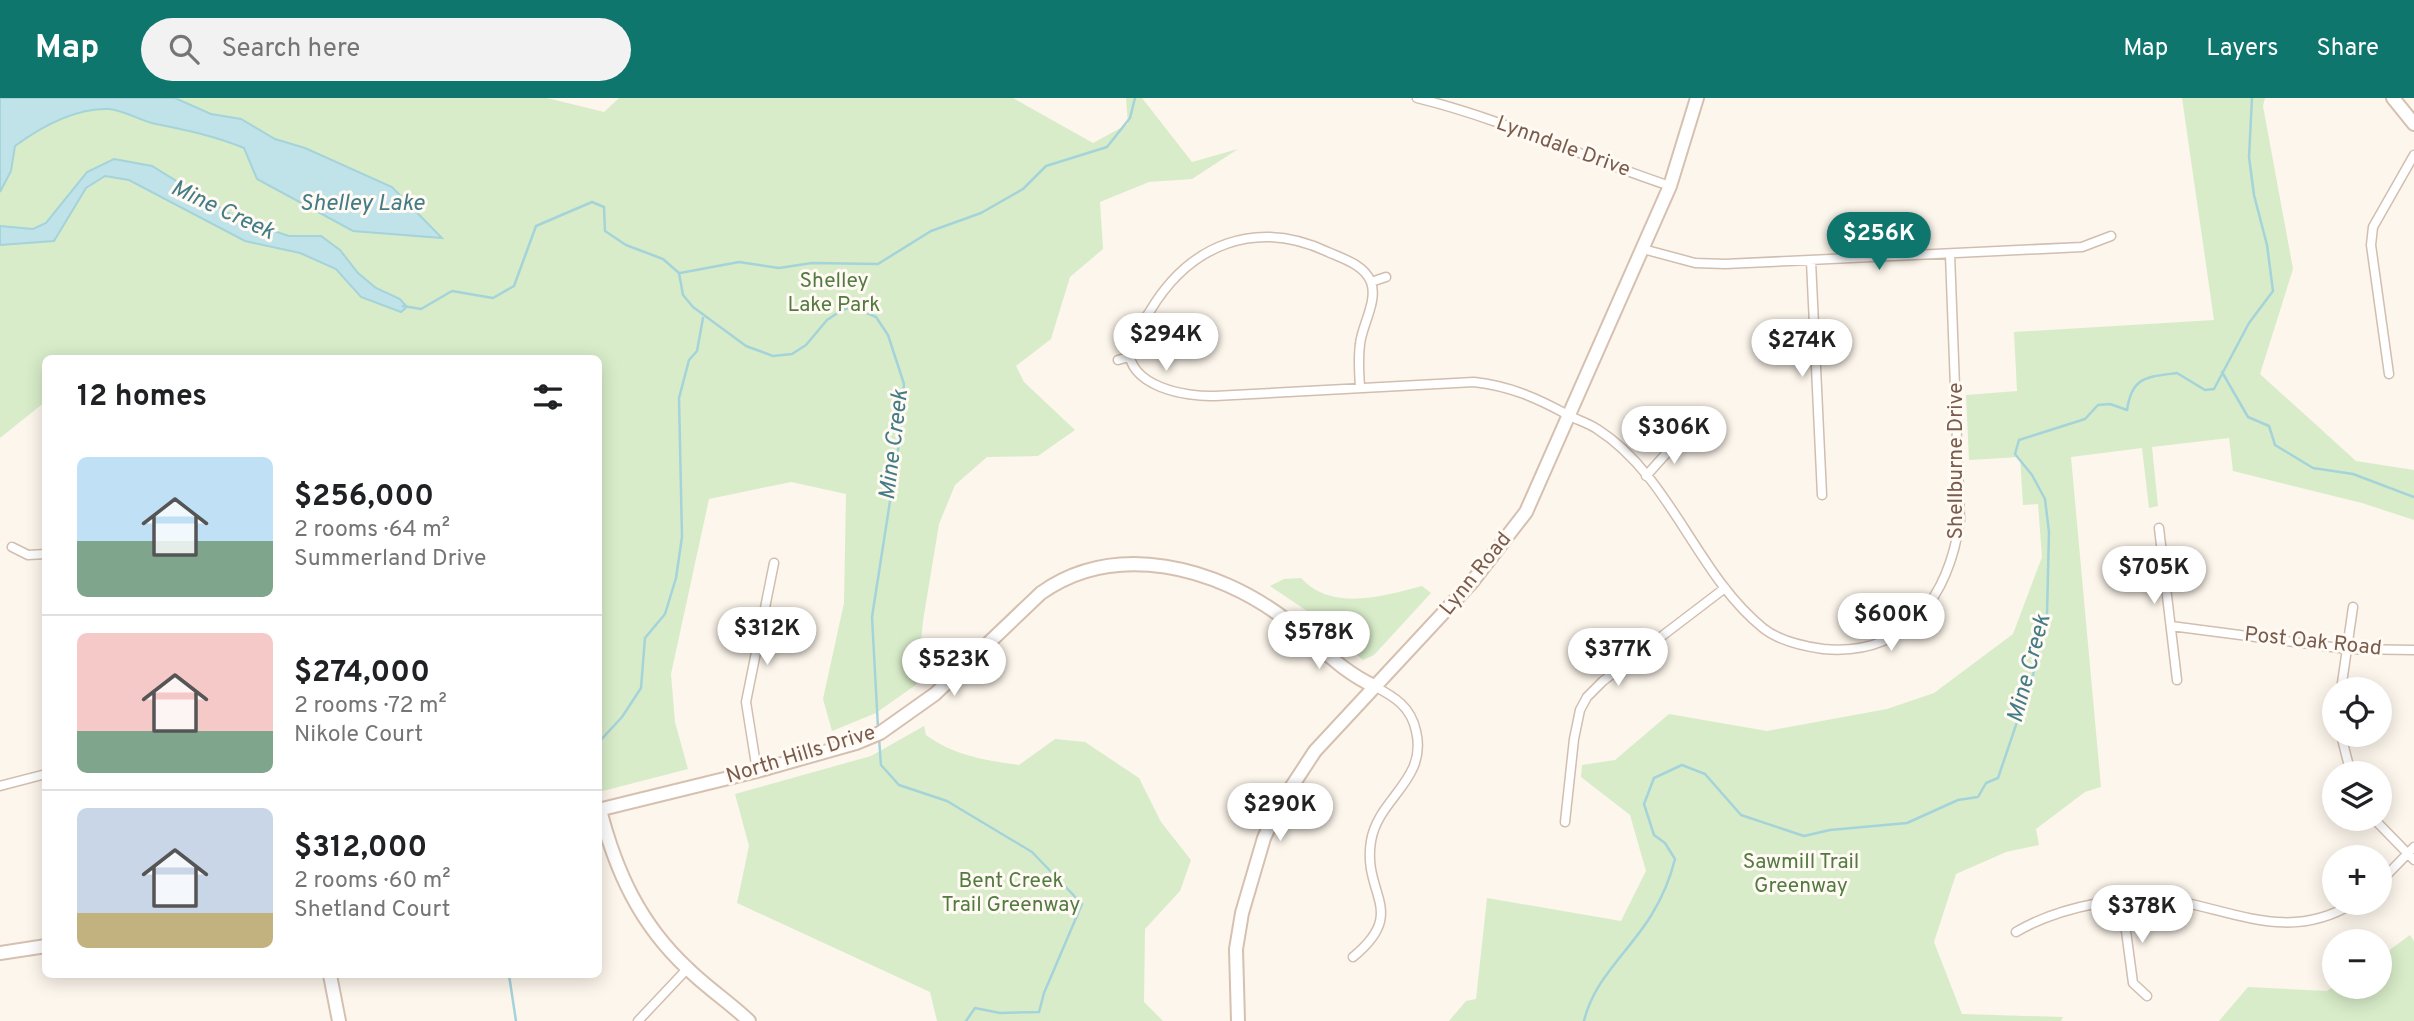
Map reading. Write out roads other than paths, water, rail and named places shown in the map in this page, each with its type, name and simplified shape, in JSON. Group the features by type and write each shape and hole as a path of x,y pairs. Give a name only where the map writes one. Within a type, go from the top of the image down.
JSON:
{"main road":[{"name":"Lynn Road","path":"1238,1021 1236,949 1248,885 1264,838 1279,806 1315,751 1472,582 1526,512 1670,186 1697,98"},
{"path":"2393,98 2414,124"},
{"name":"North Hills Drive","path":"602,809 757,771 856,743 880,733 935,694 1041,593 1071,574 1106,564 1179,569 1231,587 1287,620 1348,674 1374,687"},
{"path":"602,821 610,850 651,931 687,969 748,1021"},
{"path":"0,953 42,947"},
{"path":"331,978 339,1021"}],"street":[{"name":"Lynndale Drive","path":"1416,98 1448,106 1585,153 1670,186"},
{"path":"2389,374 2371,244 2373,227 2414,155"},
{"path":"1118,360 1129,357 1132,340 1164,288 1179,271 1207,252 1234,241 1262,236 1307,242 1352,262 1366,273 1373,293 1360,345 1360,387"},
{"path":"1643,249 1695,262 1811,261 2082,247 2111,236"},
{"name":"Shellburne Drive","path":"1129,357 1147,379 1179,394 1206,396 1360,387 1494,384 1530,395 1597,428 1646,476 1738,606 1764,629 1779,638 1808,647 1835,650 1883,641 1910,626 1931,604 1948,575 1960,520 1950,254"},
{"path":"1811,261 1822,495"},
{"path":"1371,282 1385,277"},
{"path":"1646,476 1681,438"},
{"path":"2159,528 2177,680"},
{"path":"12,547 28,555 42,554"},
{"path":"757,771 746,702 774,563"},
{"path":"1565,822 1574,739 1587,697 1602,681 1725,587"},
{"path":"2343,677 2353,607"},
{"name":"Post Oak Road","path":"2171,626 2347,649 2414,650"},
{"path":"1353,957 1378,931 1382,915 1370,860 1371,839 1378,821 1408,782 1418,755 1416,731 1406,708 1394,696 1374,687"},
{"path":"0,786 42,775"},
{"path":"2385,831 2410,857"},
{"path":"2392,872 2410,857 2414,846"},
{"path":"2016,932 2040,918 2122,901 2153,898 2182,902 2246,920 2276,924 2329,915"},
{"path":"2122,901 2133,983 2147,996"},
{"path":"638,1021 687,969"}],"water":[{"name":"Shelley Lake","path":"0,98 175,98 211,114 241,119 275,139 305,148 392,187 442,238 353,231 257,179 244,148 109,109 71,115 15,146 11,171 0,192"},
{"name":"Shelley Lake","path":"114,159 152,166 240,220 289,236 321,236 340,250 358,273 376,288 400,299 407,307 401,312 361,297 336,269 300,253 245,241 129,180 105,176 86,188 54,241 0,245 0,226 33,229 46,223 87,172"}],"waterway":[{"path":"680,273 739,262 779,268 812,263 878,264 931,231 981,213 1023,189 1046,166 1107,147 1130,118 1135,98"},
{"name":"Mine Creek","path":"1584,1021 1604,978 1656,907 1673,866 1675,859 1665,843 1654,835 1644,804 1654,778 1682,765 1705,774 1741,815 1804,836 1830,830 1907,823 1958,800 1978,797 1986,783 1998,778 2033,675 2047,614 2049,532 2045,499 2032,475 2015,454 2019,440 2085,419 2098,405 2110,404 2127,410 2133,390 2137,384 2149,377 2177,373 2205,390 2214,389 2249,323 2273,291 2267,245 2254,195 2249,157 2252,98"},
{"name":"Mine Creek","path":"403,306 421,309 452,291 493,298 514,286 536,226 592,202 604,207 605,231 626,245 663,259 679,273 683,295 693,307 746,346 773,356 792,354 806,345 827,320 842,310 853,307 876,317 888,335 904,384 900,437 872,617 878,728"},
{"path":"602,739 622,717 641,688 645,638 665,614 676,578 682,537 679,398 689,360 697,351 703,318"},
{"path":"2222,372 2248,417 2269,426 2275,445 2313,468 2353,474 2414,497"},
{"name":"Mine Creek","path":"879,738 881,765 899,785 947,801 1032,852 1082,904 1044,993 1039,1012 1000,1013 975,1008 966,1021"},
{"path":"509,978 516,1021"}],"park label":[{"name":"Shelley Lake Park","path":"834,293"},
{"name":"Sawmill Trail Greenway","path":"1801,874"},
{"name":"Bent Creek Trail Greenway","path":"1011,893"}]}
